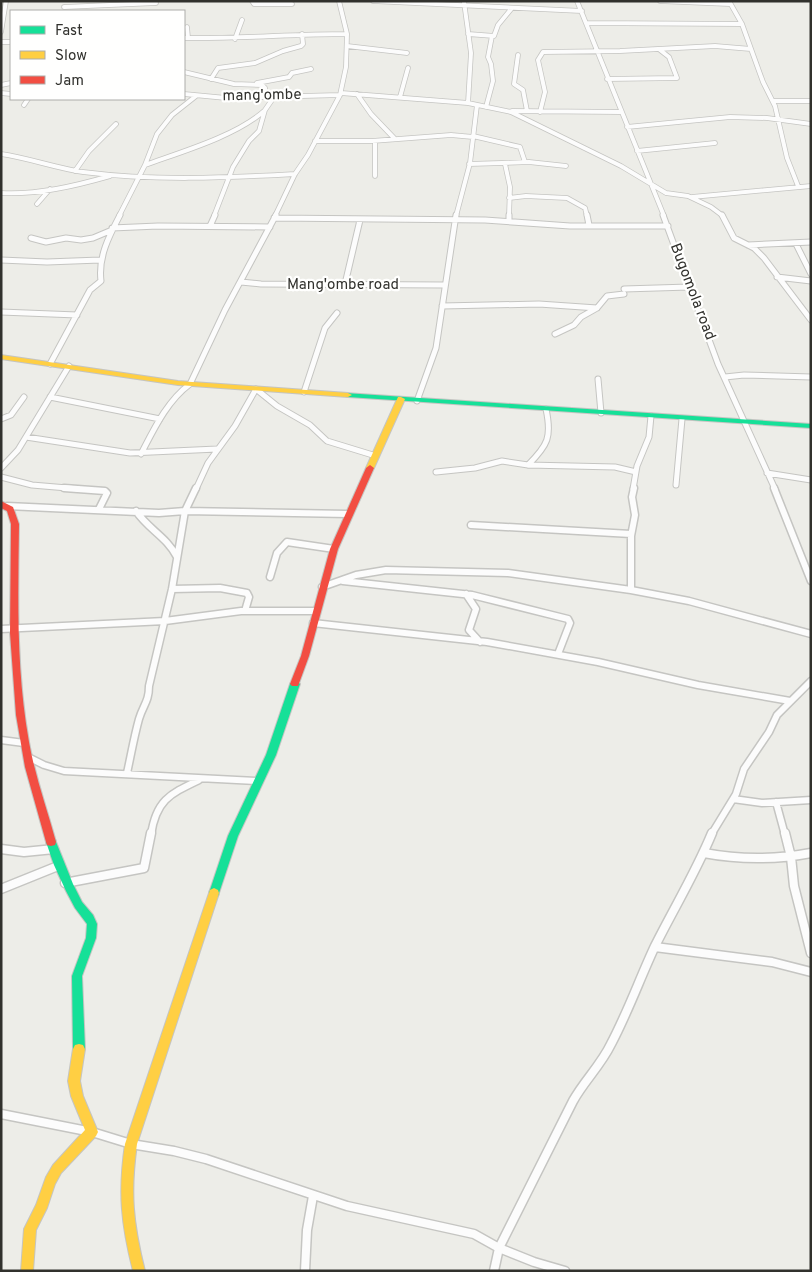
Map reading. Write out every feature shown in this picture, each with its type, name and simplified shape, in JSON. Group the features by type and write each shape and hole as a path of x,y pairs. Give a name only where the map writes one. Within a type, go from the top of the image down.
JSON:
{"street":[{"path":"1,31 6,1"},
{"path":"65,1 63,9 156,2 153,10"},
{"path":"252,1 254,4 292,4"},
{"path":"141,454 160,419 178,392 190,384 295,174 340,94 346,67 347,34 340,1"},
{"path":"373,1 464,3 582,12"},
{"name":"Bugomola road","path":"577,1 620,112 668,226 689,287 725,377 785,511 811,581"},
{"path":"660,1 730,3 742,24 763,82 773,101 787,158 798,186"},
{"path":"464,3 471,77 468,103"},
{"path":"486,106 493,81 491,64 488,57 492,36 494,36 498,25 512,8"},
{"path":"235,39 242,20"},
{"path":"586,23 742,24"},
{"path":"187,27 189,34 186,38 235,39 302,34 347,34"},
{"path":"211,79 218,68 255,63 283,51 302,46 302,34"},
{"path":"468,34 492,36"},
{"path":"347,46 407,53"},
{"path":"540,112 546,92 538,57 540,53 546,51 660,50 715,46 751,49"},
{"path":"607,79 678,78 669,57 660,50"},
{"path":"518,55 514,84 523,90 527,112"},
{"path":"400,97 408,68"},
{"path":"251,85 289,77 292,73 311,69"},
{"path":"185,72 211,79 263,85 266,97"},
{"name":"mang'ombe","path":"185,94 274,97 357,94 468,103 504,110"},
{"path":"357,94 371,114 394,138"},
{"path":"50,364 90,290 101,281 98,268 100,260 112,229 140,177 159,129 172,115 196,96"},
{"path":"145,165 190,149 252,122 265,110 274,97"},
{"path":"24,105 27,100"},
{"path":"773,101 811,101"},
{"path":"418,401 434,358 460,192 470,164 477,105"},
{"path":"210,226 232,169 240,155 260,130 265,110"},
{"path":"504,110 527,112 620,112"},
{"path":"504,110 535,123 650,182 669,194 690,197 811,186"},
{"path":"627,127 724,117 778,119 811,124"},
{"path":"75,171 89,151 116,124"},
{"path":"315,141 375,141 451,135 473,136 520,147 525,162"},
{"path":"375,141 376,176"},
{"path":"637,151 715,142"},
{"path":"1,154 75,171 140,177 229,179 295,174"},
{"path":"470,164 525,162 566,166"},
{"path":"505,164 510,187 509,220"},
{"path":"1,193 16,194 80,184 117,175"},
{"path":"37,204 51,188"},
{"path":"509,198 526,196 569,198 585,208 590,225"},
{"path":"690,197 720,213 732,237 754,248 764,258 811,320"},
{"path":"274,218 509,220 570,226 668,226"},
{"path":"345,284 360,220"},
{"path":"31,238 48,242 66,238 81,240 93,238 112,229 158,226 270,227"},
{"path":"746,245 811,242"},
{"path":"796,244 811,274"},
{"path":"1,260 47,262 100,260"},
{"path":"777,277 811,281"},
{"name":"Mang'ombe road","path":"241,282 390,286 445,285"},
{"path":"555,334 597,308 608,296 624,291 689,287"},
{"path":"442,306 492,303 543,303 597,308"},
{"path":"1,312 77,314"},
{"path":"304,392 325,328 337,313"},
{"path":"1,356 190,384 682,419 811,426"},
{"path":"1,468 13,457 70,366"},
{"path":"725,377 744,375 811,377"},
{"path":"598,379 601,412"},
{"path":"127,773 141,711 149,698 149,686 172,589 185,511 201,475 256,389"},
{"path":"256,389 277,406 310,425 329,442 376,456"},
{"path":"1,419 11,415 24,397"},
{"path":"50,397 160,419"},
{"path":"139,1271 130,1236 125,1197 126,1174 131,1144 233,836 271,755 305,656 322,587 334,549 401,399"},
{"path":"528,465 548,442 550,427 546,409"},
{"path":"631,590 631,534 635,515 632,498 636,472 643,448 649,438 651,416"},
{"path":"676,485 682,419"},
{"path":"26,437 141,454 217,448"},
{"path":"436,472 475,468 498,461 528,465 615,467 636,472"},
{"path":"767,473 811,480"},
{"path":"1,477 32,485 105,491 106,496 100,510"},
{"path":"4,505 44,510 348,514"},
{"path":"4,505 13,514 15,524 14,628 17,680 24,743 58,866 65,883 92,925 91,939 82,957 77,976 79,1049 73,1073 75,1090 92,1132"},
{"path":"136,511 145,523 170,543 178,558"},
{"path":"472,525 631,534"},
{"path":"270,578 275,557 287,542 334,549"},
{"path":"322,587 371,571 500,572 631,590 689,601 811,634"},
{"path":"340,580 466,594 568,619 570,623 558,654"},
{"path":"172,589 214,587 247,594 249,597 245,611"},
{"path":"466,594 476,609 469,630 480,642"},
{"path":"1,629 165,621 245,611 316,611"},
{"path":"313,623 480,642 558,654 698,685 790,701"},
{"path":"494,1271 499,1248 575,1097 611,1045 655,947 704,853 712,833 734,799 751,757 769,732 776,715 811,681"},
{"path":"1,740 24,743"},
{"path":"28,757 59,771 258,781"},
{"path":"65,883 144,868 152,824 165,799 200,779"},
{"path":"734,799 760,804 811,800"},
{"path":"776,802 791,857 794,886 811,953"},
{"path":"1,849 24,852 54,849"},
{"path":"704,853 744,860 791,857 811,853"},
{"path":"1,889 58,866"},
{"path":"655,947 772,962 811,972"},
{"path":"1,1114 92,1132 131,1144 174,1151 206,1159 347,1206 474,1234 499,1248 534,1262 565,1271"},
{"path":"27,1271 30,1229 41,1208 50,1180 57,1169 92,1132"},
{"path":"304,1271 307,1230 313,1196"}],"traffic: fast":[{"path":"348,395 811,426"},
{"path":"214,893 233,836 271,755 295,684"},
{"path":"51,842 69,888 92,924 91,938 77,976 79,1049"}],"traffic: slow":[{"path":"1,357 178,383 348,395"},
{"path":"370,468 401,399"},
{"path":"139,1271 128,1223 126,1194 131,1144 214,893"},
{"path":"27,1271 30,1229 41,1208 50,1181 57,1169 92,1132 77,1096 74,1081 79,1049"}],"traffic: jam":[{"path":"295,684 305,656 334,549 370,468"},
{"path":"1,504 10,509 15,524 14,606 17,688 20,715 33,779 51,842"}]}
